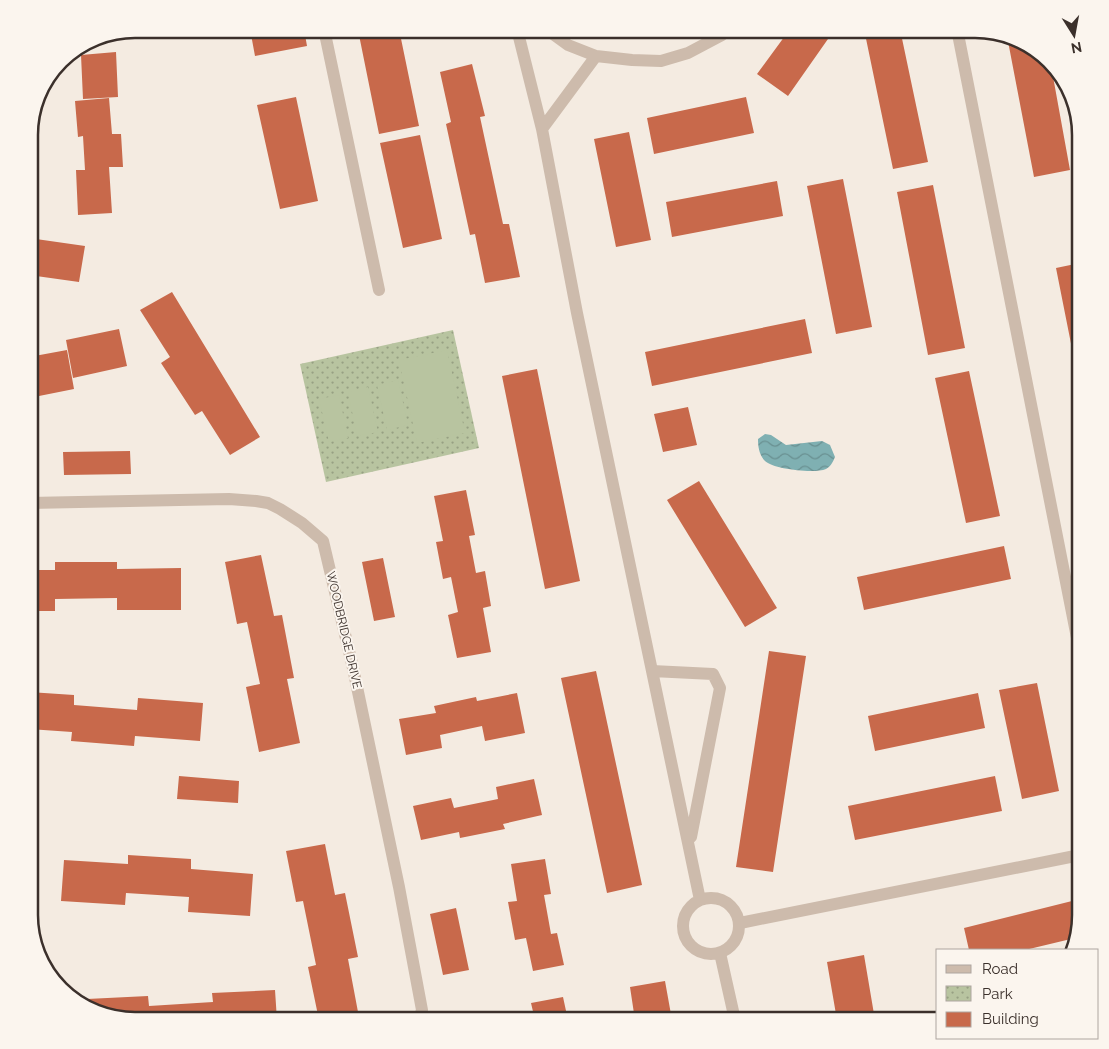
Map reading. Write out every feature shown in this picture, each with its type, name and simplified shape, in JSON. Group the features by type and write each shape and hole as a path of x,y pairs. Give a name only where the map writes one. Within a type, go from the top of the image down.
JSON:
{"street":[{"path":"326,38 379,290"},
{"path":"519,38 542,129 577,313 690,843 700,900"},
{"path":"558,38 568,45 596,56 632,60 661,60 688,53 716,38"},
{"path":"959,38 1072,610"},
{"path":"542,129 596,56"},
{"name":"WOODBRIDGE DRIVE","path":"38,503 229,499 256,501 268,503 280,509 302,523 324,541 399,887 421,1012"},
{"path":"652,671 713,674 720,688 690,843"},
{"path":"740,923 1072,857"},
{"path":"709,898 718,898 733,907 740,923 739,933 735,942 720,953 710,954 701,952 687,940 684,931 686,913 692,905 700,900 709,898"},
{"path":"720,953 733,1012"}],"green space":[{"path":"453,330 479,448 326,482 300,364"},
{"path":"447,350 465,433 417,443 399,360"},
{"path":"398,380 408,425 387,430 377,385"},
{"path":"368,387 378,432 357,436 348,392"},
{"path":"339,395 348,438 329,442 319,399"}],"water":[{"path":"765,434 771,435 786,445 822,441 830,445 835,457 826,469 813,471 769,464 763,459 759,447 758,439"}],"building":[{"path":"252,38 306,38 307,46 255,56"},
{"path":"360,38 401,38 419,126 379,134"},
{"path":"783,38 829,38 788,96 757,74"},
{"path":"866,38 902,38 928,162 893,169"},
{"path":"1009,44 1028,54 1043,66 1053,79 1070,170 1034,177"},
{"path":"116,52 118,97 83,99 81,55"},
{"path":"472,64 485,116 480,117 503,224 509,224 520,277 485,283 475,234 470,235 446,124 451,122 440,72"},
{"path":"296,97 318,201 280,209 257,105"},
{"path":"746,97 754,133 654,154 647,118"},
{"path":"109,98 112,134 121,134 123,167 109,167 112,213 78,215 76,170 85,170 83,136 78,137 75,101"},
{"path":"629,132 651,240 616,247 594,139"},
{"path":"420,135 442,239 403,248 380,143"},
{"path":"843,179 872,327 836,334 807,186"},
{"path":"777,181 783,216 672,237 666,202"},
{"path":"933,185 965,348 928,355 897,192"},
{"path":"38,239 85,246 79,282 38,276"},
{"path":"1071,265 1071,345 1056,268"},
{"path":"172,292 260,437 230,455 202,411 195,415 161,363 170,357 140,310"},
{"path":"805,319 812,353 652,386 645,352"},
{"path":"119,329 127,366 73,378 66,340"},
{"path":"67,350 74,389 38,396 38,355"},
{"path":"537,369 580,581 545,589 502,376"},
{"path":"969,371 1000,516 966,523 935,378"},
{"path":"688,407 697,445 663,452 654,414"},
{"path":"130,451 131,474 64,475 63,452"},
{"path":"699,481 777,608 745,627 667,500"},
{"path":"466,490 475,535 469,536 476,573 485,571 491,606 483,608 491,652 457,658 448,615 458,612 451,577 443,579 436,542 443,541 434,496"},
{"path":"1004,546 1011,579 864,610 857,577"},
{"path":"261,555 274,616 282,615 294,678 287,679 300,743 259,752 246,687 260,684 247,622 237,624 225,562"},
{"path":"383,558 395,617 374,621 362,562"},
{"path":"55,562 117,562 117,569 181,568 181,610 117,610 117,598 55,599 55,611 38,611 38,570 55,570"},
{"path":"769,651 806,656 773,872 736,867"},
{"path":"596,671 642,885 607,893 561,678"},
{"path":"1037,683 1059,791 1022,799 999,690"},
{"path":"38,693 74,695 74,705 137,710 138,698 203,703 200,741 135,736 134,746 71,741 72,732 38,730"},
{"path":"517,693 525,733 485,741 482,726 440,735 442,748 406,755 399,719 436,713 434,706 476,697 477,701"},
{"path":"978,693 985,728 875,751 868,716"},
{"path":"179,776 239,781 238,803 177,799"},
{"path":"995,776 1002,811 855,840 848,806"},
{"path":"534,779 542,815 503,824 505,829 460,838 459,832 421,840 413,806 451,798 454,808 498,799 496,787"},
{"path":"325,844 335,895 345,893 358,957 348,959 358,1012 317,1012 308,967 316,965 303,901 296,902 286,851"},
{"path":"128,855 191,859 191,869 253,874 250,916 188,912 189,897 126,893 125,905 61,901 64,860 128,864"},
{"path":"545,859 551,894 544,895 551,934 557,933 564,965 533,971 526,938 515,940 508,902 517,901 511,864"},
{"path":"1072,901 1070,933 1068,940 1029,949 969,949 964,928"},
{"path":"456,908 469,970 443,975 430,914"},
{"path":"864,955 874,1012 836,1012 827,962"},
{"path":"665,981 671,1012 634,1012 630,987"},
{"path":"275,990 276,1012 135,1012 116,1010 88,999 148,996 149,1006 213,1002 212,993"},
{"path":"563,997 566,1012 533,1012 531,1003"}]}
